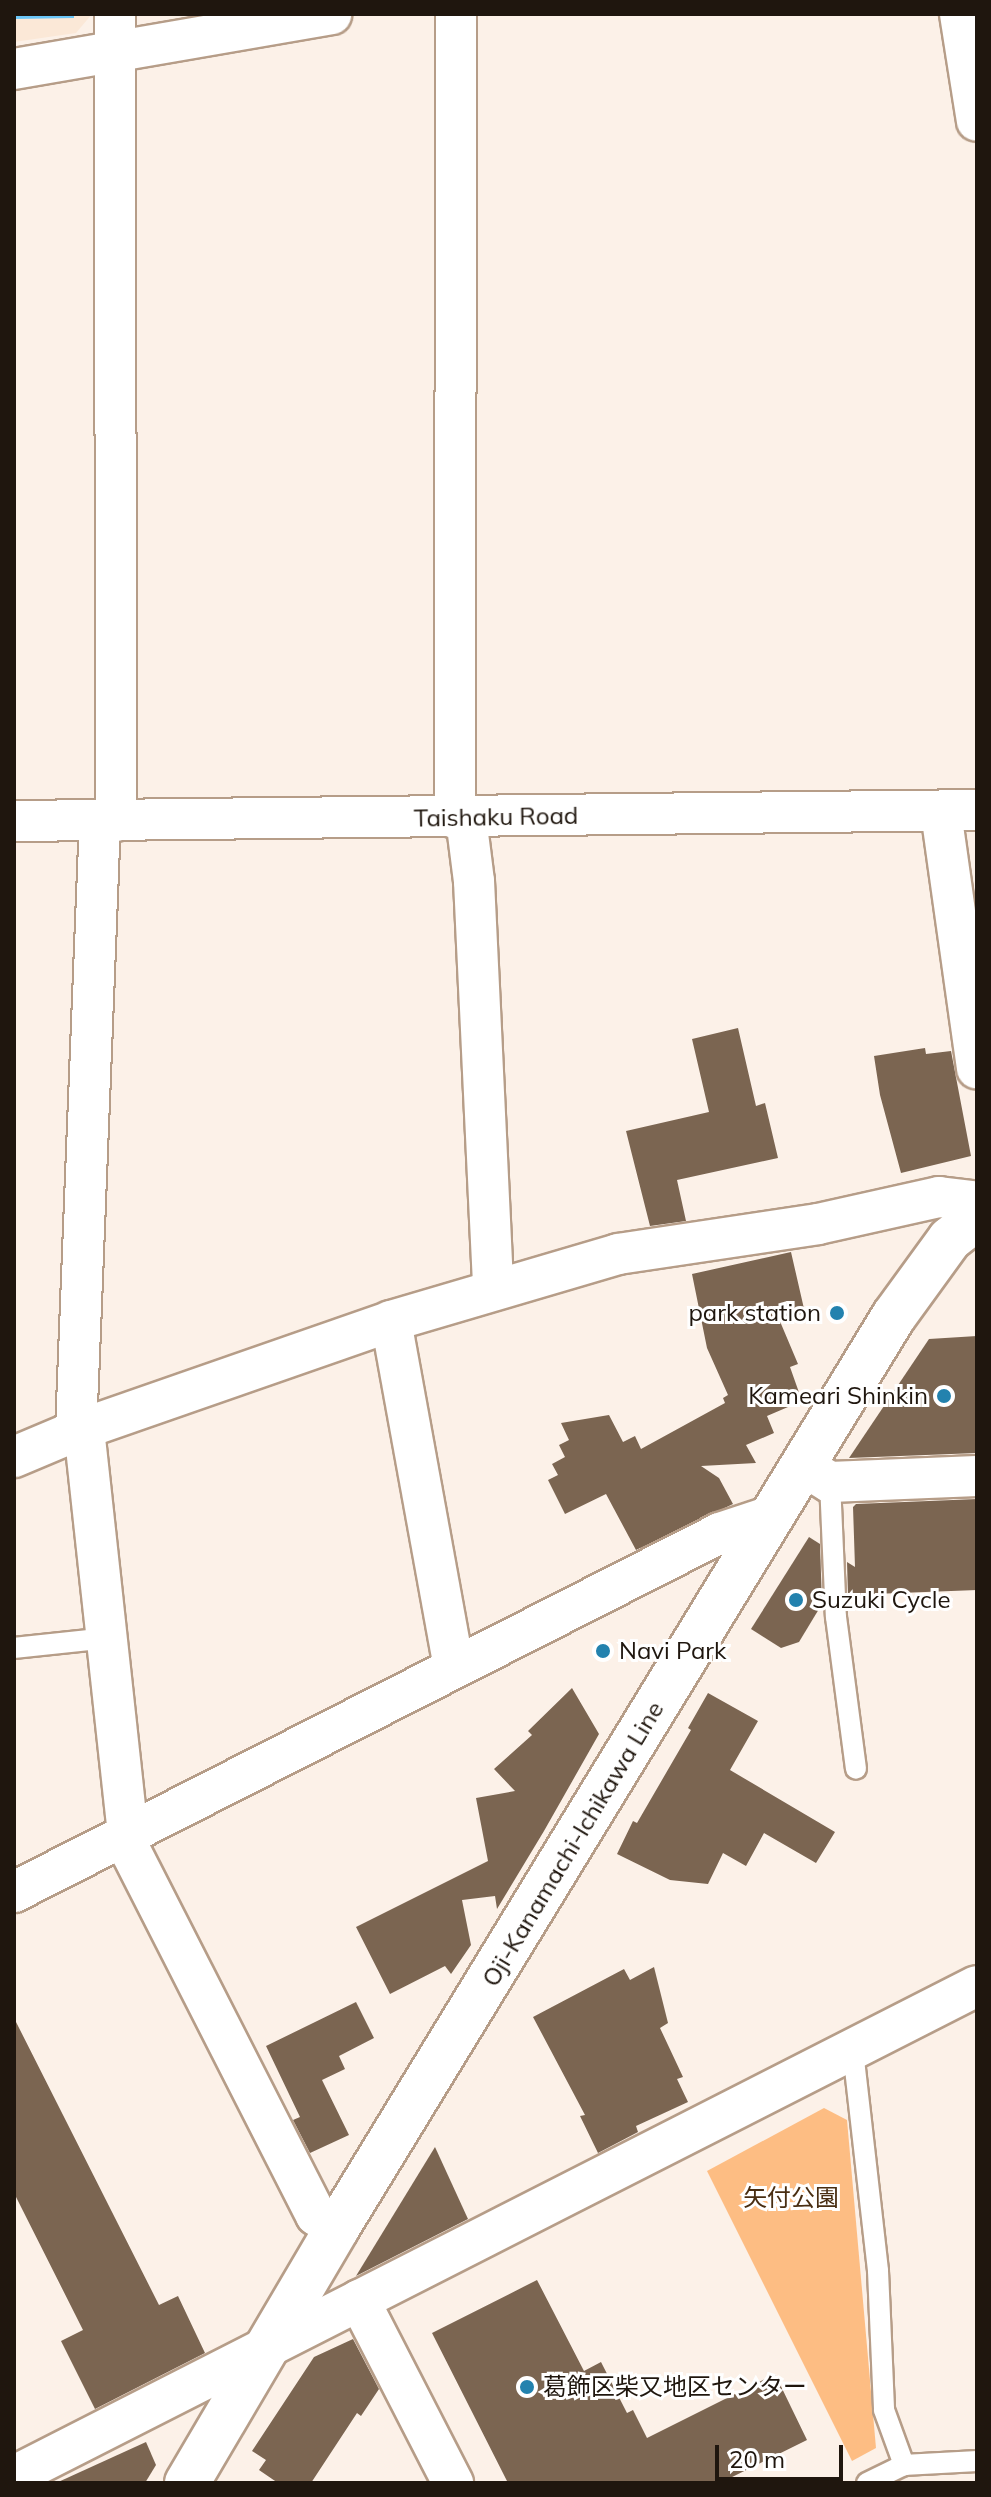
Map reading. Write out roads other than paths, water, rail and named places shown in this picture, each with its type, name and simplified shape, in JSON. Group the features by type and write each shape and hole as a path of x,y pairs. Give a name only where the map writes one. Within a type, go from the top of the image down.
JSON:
{"main road":[{"name":"Oji-Kanamachi-Ichikawa Line","path":"187,2483 337,2228 774,1515 817,1474 921,1276 950,1239 977,1218"}],"street":[{"path":"14,69 116,33 331,14"},
{"path":"456,14 461,818 474,881 493,1290"},
{"path":"960,14 977,121"},
{"path":"116,33 108,821 80,1430 107,1638 125,1832 130,1850 316,2215 337,2228"},
{"path":"959,811 977,1068"},
{"name":"Taishaku Road","path":"14,821 959,811"},
{"path":"14,1457 80,1430 391,1321 618,1254 818,1224 939,1197 977,1202"},
{"path":"391,1321 454,1667"},
{"path":"817,1474 977,1476"},
{"path":"14,1892 125,1832 720,1533 774,1515"},
{"path":"14,2476 977,1986"},
{"path":"359,2300 453,2483"}],"lane":[{"path":"817,1474 856,1769"},
{"path":"14,1648 107,1638"},
{"path":"853,2051 878,2271 884,2410 904,2465"},
{"path":"867,2483 904,2465 977,2461"}],"water":[{"path":"14,14 74,14 74,18 14,19"}],"place":[{"name":"park station","path":"837,1313"},
{"name":"Kameari Shinkin","path":"944,1396"},
{"name":"Suzuki Cycle","path":"796,1600"},
{"name":"Navi Park","path":"603,1651"},
{"name":"葛飾区柴又地区センター","path":"527,2387"}],"park label":[{"name":"矢付公園","path":"791,2198"}]}
